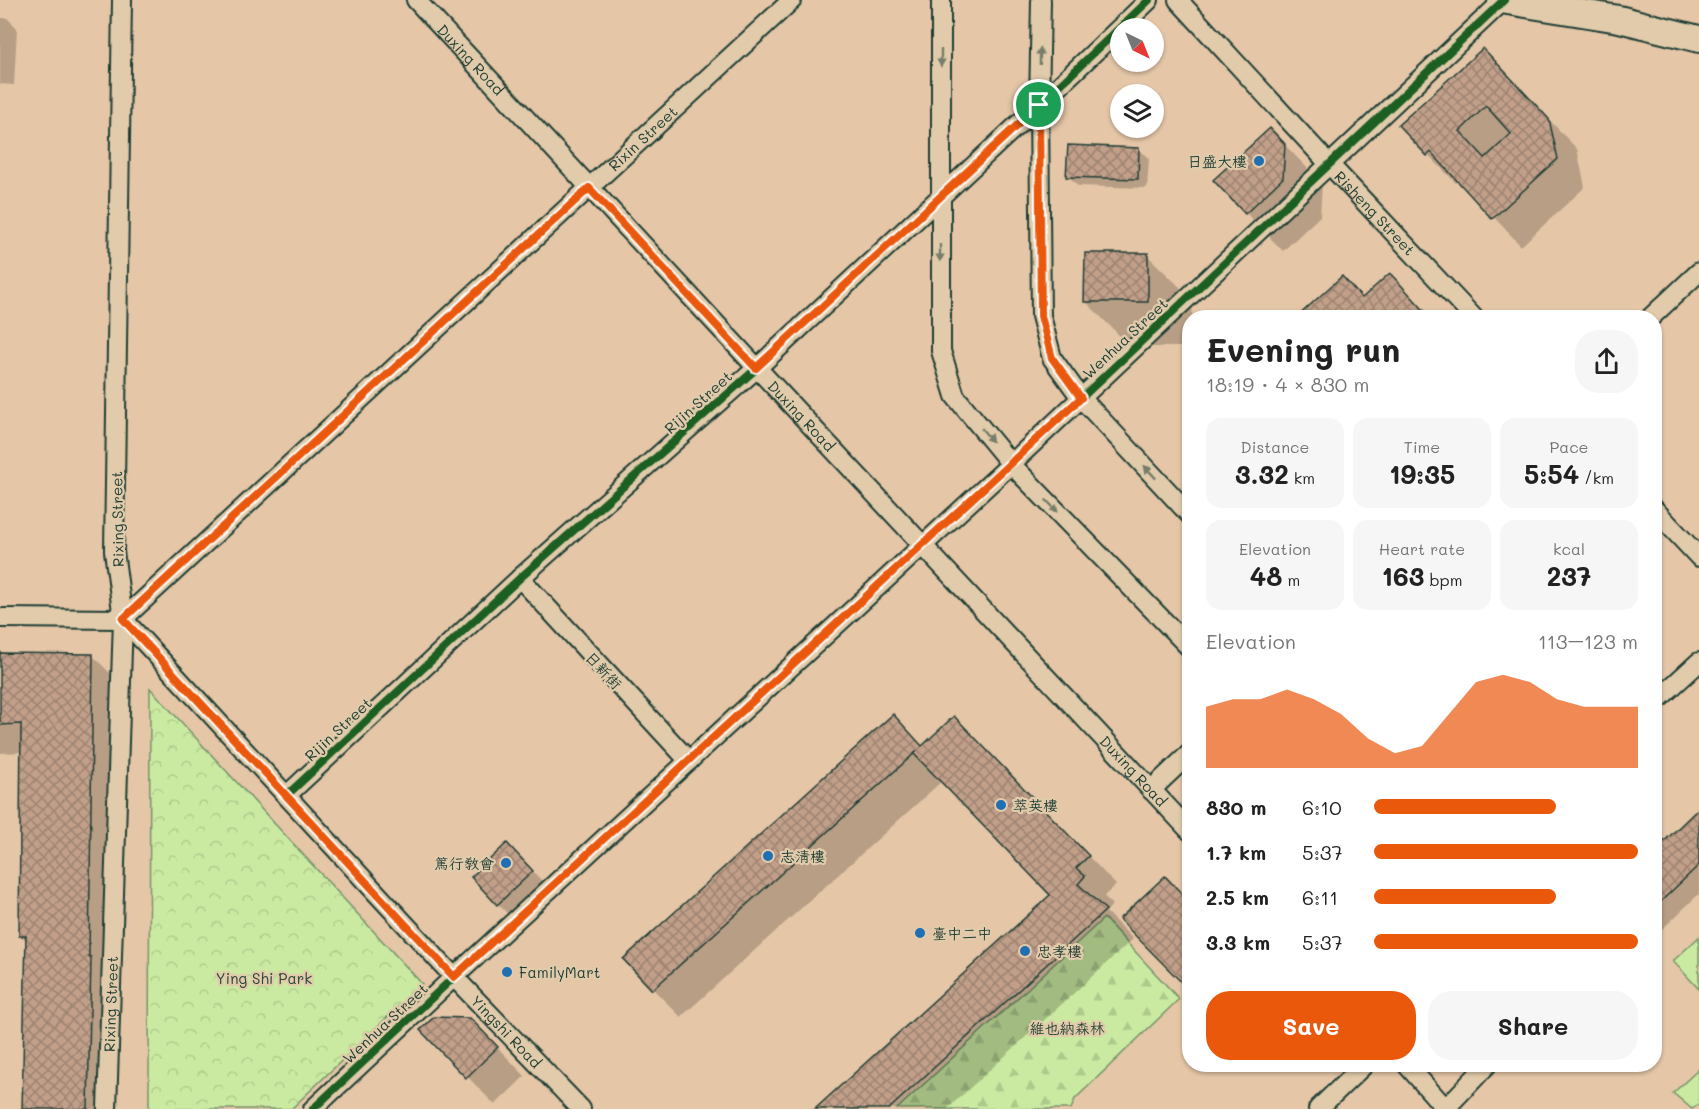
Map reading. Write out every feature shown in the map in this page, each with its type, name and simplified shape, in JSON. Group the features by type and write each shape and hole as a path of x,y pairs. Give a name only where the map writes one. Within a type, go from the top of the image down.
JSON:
{"street":[{"name":"Rixing Street","path":"106,1109 123,619 114,551 122,0"},
{"name":"Duxing Road","path":"416,0 756,368 1182,822"},
{"name":"Rixin Street","path":"123,619 792,0"},
{"path":"941,0 941,351 955,396 1011,464 1182,640"},
{"path":"1041,0 1039,105 1041,316 1052,358 1081,398 1182,506"},
{"name":"Rijin Street","path":"287,795 520,578 756,368 1149,0"},
{"name":"Risheng Street","path":"1178,0 1466,310"},
{"path":"1503,0 1619,19 1699,39"},
{"name":"Wenhua Street","path":"313,1109 1011,464 1503,0"},
{"path":"1659,310 1699,272"},
{"path":"1662,518 1699,557"},
{"name":"日新街","path":"520,578 689,761"},
{"path":"0,618 123,619"},
{"name":"Yingshi Road","path":"123,619 454,977 581,1109"},
{"path":"1662,696 1699,662"},
{"path":"1151,789 1182,760"},
{"path":"1318,1109 1357,1072"},
{"path":"1413,1072 1445,1109 1480,1072"}],"green space":[{"name":"Ying Shi Park","path":"150,688 422,984 291,1109 149,1109"},
{"name":"維也納森林","path":"1104,918 1179,999 1075,1099 1071,1109 897,1109"},
{"path":"1699,937 1699,989 1673,961"},
{"path":"1699,1069 1699,1104 1692,1109 1673,1093"}],"building":[{"path":"1483,48 1549,119 1558,159 1492,219 1431,152 1427,156 1398,125","holes":["1486,106 1511,134 1485,158 1460,131"]},
{"name":"日盛大樓","path":"1270,128 1285,144 1283,178 1245,214 1213,180"},
{"path":"1068,145 1139,148 1138,179 1066,177"},
{"path":"1085,253 1148,253 1148,302 1084,302"},
{"path":"1390,273 1424,310 1305,310 1342,276 1362,298"},
{"path":"0,653 93,654 88,1109 22,1109 26,936 19,936 21,724 0,725"},
{"path":"893,714 922,746 954,716 1089,856 1076,868 1085,876 1078,884 1106,910 889,1109 815,1109 1050,895 914,754 917,751 652,990 623,959"},
{"path":"1699,808 1699,865 1662,900 1662,843"},
{"name":"篤行教會","path":"507,843 533,871 497,905 471,877"},
{"path":"1165,876 1182,894 1182,983 1119,919"},
{"path":"434,1017 470,1018 498,1047 466,1078 420,1030"}],"cycle path":[{"path":"287,795 520,578 757,368 1149,0"},
{"path":"313,1109 1011,464 1504,0"}],"place":[{"name":"日盛大樓","path":"1259,161"},
{"name":"萃英樓","path":"1001,805"},
{"name":"志清樓","path":"768,856"},
{"name":"篤行教會","path":"506,863"},
{"name":"臺中二中","path":"920,933"},
{"name":"忠孝樓","path":"1025,951"},
{"name":"FamilyMart","path":"507,972"}],"route":[{"path":"1039,105 1041,316 1052,358 1081,398 454,977 123,619 589,188 756,368 1039,105"}]}
